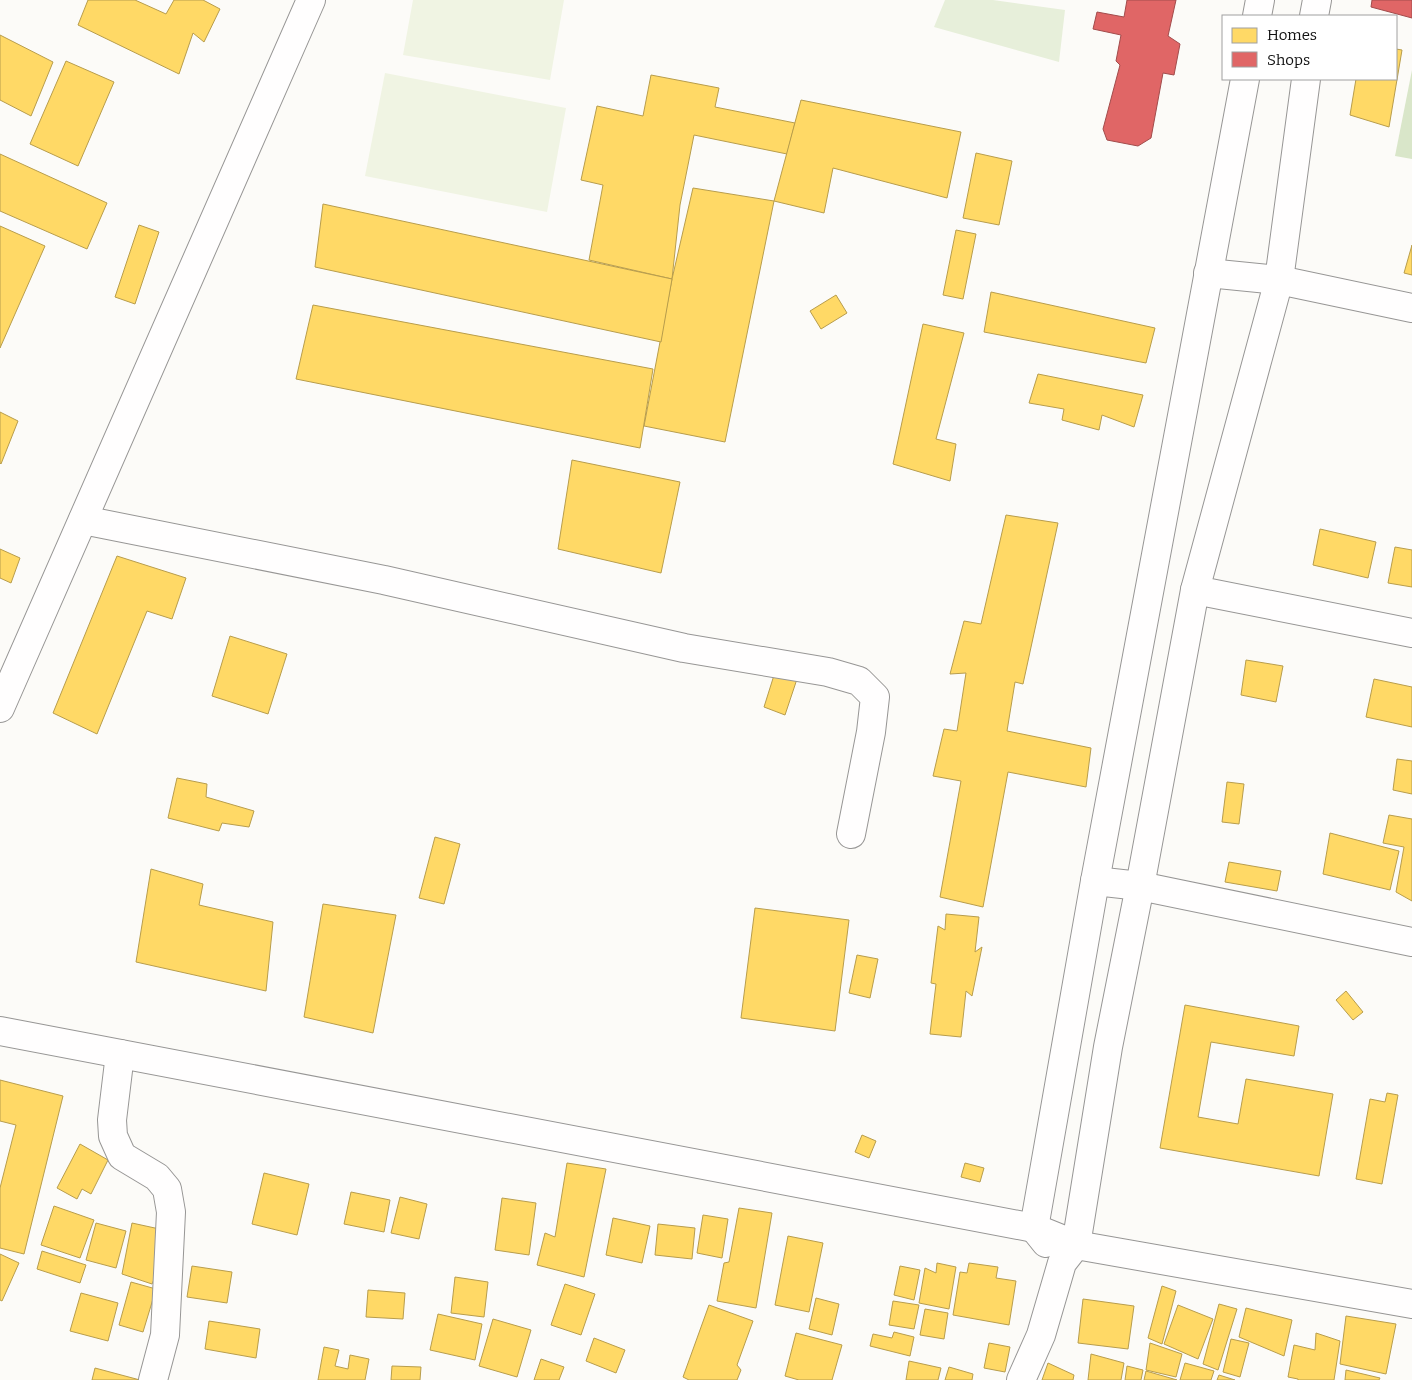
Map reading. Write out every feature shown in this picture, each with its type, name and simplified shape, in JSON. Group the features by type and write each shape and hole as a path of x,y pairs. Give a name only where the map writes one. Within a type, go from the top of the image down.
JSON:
{"street":[{"path":"0,708 310,0"},
{"path":"1257,15 1260,0"},
{"path":"1314,15 1317,0"},
{"path":"1034,1228 1095,881 1245,80"},
{"path":"1020,1380 1041,1335 1069,1254 1140,886 1194,590 1279,280 1306,80"},
{"path":"1208,273 1279,280 1412,308"},
{"path":"83,520 384,580 684,648 828,672 859,681 875,696 872,732 852,834"},
{"path":"1194,590 1412,633"},
{"path":"1095,881 1140,886 1412,942"},
{"path":"0,1031 1034,1228 1069,1254 1412,1304"},
{"path":"120,1054 112,1120 113,1136 122,1156 157,1177 167,1189 172,1212 165,1335 153,1380"}],"green space":[{"path":"413,0 564,0 550,80 403,55"},
{"path":"945,0 993,0 1065,10 1059,62 934,27"},
{"path":"1412,70 1412,159 1395,156"},
{"path":"385,73 566,108 547,212 365,176"}],"building: Homes":[{"path":"88,0 135,0 166,14 174,0 203,0 220,9 204,42 193,33 179,74 78,25"},
{"path":"0,35 53,62 31,116 0,100"},
{"path":"1397,49 1402,50 1397,80"},
{"path":"66,61 114,82 78,166 30,144"},
{"path":"651,75 719,88 715,107 795,123 787,154 694,135 680,205 672,279 589,260 603,185 581,180 597,106 643,116"},
{"path":"1356,80 1397,80 1389,127 1350,115"},
{"path":"801,100 961,132 947,198 833,168 824,213 774,201"},
{"path":"976,153 1012,161 999,225 963,218"},
{"path":"0,154 107,203 87,249 0,211"},
{"path":"693,188 774,201 725,442 644,426 672,279"},
{"path":"323,204 672,279 661,342 315,267"},
{"path":"139,225 159,232 135,304 115,297"},
{"path":"0,226 45,246 0,348"},
{"path":"956,230 976,234 963,299 943,295"},
{"path":"1412,245 1412,275 1404,273"},
{"path":"991,292 1155,328 1146,363 984,332"},
{"path":"836,295 847,313 821,329 810,311"},
{"path":"313,305 653,369 640,448 296,379"},
{"path":"923,324 964,333 936,439 956,444 950,481 893,464"},
{"path":"1038,374 1143,395 1134,427 1102,415 1099,430 1062,420 1064,409 1029,403"},
{"path":"0,412 18,421 1,464 0,463"},
{"path":"572,460 680,482 661,573 558,549"},
{"path":"1006,515 1058,523 1023,684 1015,682 1007,731 1091,748 1086,787 1008,772 983,907 940,897 961,781 933,776 944,729 957,731 966,673 950,674 964,621 981,624"},
{"path":"1320,529 1376,542 1368,578 1313,565"},
{"path":"1395,547 1412,550 1412,587 1388,583"},
{"path":"0,549 20,558 11,583 0,578"},
{"path":"117,556 186,578 172,619 147,611 97,734 53,713"},
{"path":"230,636 287,654 268,714 212,696"},
{"path":"1246,660 1283,666 1276,702 1241,695"},
{"path":"775,672 797,679 785,715 764,707"},
{"path":"1374,679 1412,687 1412,727 1366,717"},
{"path":"1397,759 1412,761 1412,794 1393,790"},
{"path":"177,778 207,784 206,797 254,811 249,827 222,823 219,831 168,818"},
{"path":"1227,782 1244,784 1239,824 1222,822"},
{"path":"1389,815 1412,819 1412,901 1396,892 1404,847 1383,843"},
{"path":"1330,833 1399,851 1390,890 1323,874"},
{"path":"435,837 460,844 444,904 419,898"},
{"path":"1229,862 1281,871 1277,891 1225,882"},
{"path":"151,869 203,884 199,905 273,922 266,991 136,962"},
{"path":"323,904 396,915 373,1033 304,1017"},
{"path":"755,908 849,920 835,1031 741,1018"},
{"path":"946,914 979,917 975,952 982,947 972,996 966,991 961,1037 930,1034 936,984 931,983 938,926 945,930"},
{"path":"857,955 878,959 870,998 849,993"},
{"path":"1346,991 1363,1012 1353,1020 1336,1000"},
{"path":"1185,1005 1299,1026 1294,1056 1211,1042 1198,1117 1238,1124 1246,1079 1333,1094 1319,1176 1160,1148"},
{"path":"0,1080 63,1096 24,1254 0,1248 0,1188 16,1125 0,1121"},
{"path":"1387,1093 1398,1095 1382,1184 1356,1179 1370,1099 1385,1102"},
{"path":"862,1135 876,1141 869,1158 855,1152"},
{"path":"80,1144 108,1160 91,1194 82,1189 77,1199 57,1188"},
{"path":"567,1163 606,1169 584,1277 537,1265 545,1233 555,1237"},
{"path":"965,1163 984,1168 980,1182 961,1177"},
{"path":"264,1173 309,1184 297,1235 252,1224"},
{"path":"351,1192 390,1200 384,1232 344,1224"},
{"path":"400,1197 427,1204 419,1239 391,1233"},
{"path":"502,1198 536,1203 529,1255 495,1250"},
{"path":"54,1206 94,1220 80,1258 41,1245"},
{"path":"739,1208 772,1213 756,1308 717,1301 724,1263 729,1262"},
{"path":"703,1215 728,1219 722,1258 697,1253"},
{"path":"613,1218 650,1226 642,1263 606,1255"},
{"path":"96,1223 126,1231 116,1268 86,1260"},
{"path":"132,1223 164,1230 160,1266 152,1284 122,1274"},
{"path":"658,1224 695,1228 692,1259 655,1255"},
{"path":"788,1236 823,1243 809,1312 775,1305"},
{"path":"42,1251 86,1265 80,1283 37,1269"},
{"path":"0,1254 19,1263 2,1301 0,1300"},
{"path":"937,1263 956,1267 949,1309 919,1303 925,1268 936,1273"},
{"path":"969,1263 998,1267 996,1278 1016,1281 1009,1325 953,1315 960,1272 967,1273"},
{"path":"192,1266 232,1272 227,1303 187,1297"},
{"path":"900,1266 920,1270 914,1300 894,1295"},
{"path":"455,1277 488,1282 484,1317 451,1313"},
{"path":"131,1282 156,1289 143,1332 119,1325"},
{"path":"565,1284 595,1294 581,1335 551,1325"},
{"path":"1162,1286 1176,1291 1162,1344 1148,1338"},
{"path":"368,1290 405,1293 403,1319 366,1317"},
{"path":"81,1293 118,1303 108,1341 70,1331"},
{"path":"816,1298 839,1304 832,1335 809,1329"},
{"path":"1083,1299 1134,1306 1128,1349 1078,1343"},
{"path":"893,1301 919,1305 914,1329 889,1325"},
{"path":"1219,1304 1237,1309 1218,1370 1203,1364"},
{"path":"709,1305 753,1321 737,1365 741,1370 737,1380 689,1380 683,1377"},
{"path":"1178,1305 1213,1319 1198,1359 1164,1344"},
{"path":"1246,1308 1292,1320 1284,1356 1239,1337"},
{"path":"925,1309 948,1313 944,1339 920,1335"},
{"path":"438,1314 482,1324 475,1360 430,1350"},
{"path":"1346,1316 1396,1324 1386,1374 1340,1364"},
{"path":"493,1319 531,1330 517,1377 479,1366"},
{"path":"209,1321 260,1329 256,1358 205,1349"},
{"path":"894,1332 914,1337 910,1356 870,1346 873,1334 892,1338"},
{"path":"796,1333 842,1345 832,1380 799,1380 785,1376"},
{"path":"1316,1333 1340,1341 1334,1380 1298,1380 1288,1377 1294,1345 1315,1350"},
{"path":"594,1338 625,1350 616,1373 586,1361"},
{"path":"1231,1339 1249,1343 1240,1377 1223,1372"},
{"path":"989,1343 1010,1347 1005,1372 984,1368"},
{"path":"1150,1343 1182,1354 1176,1377 1146,1370"},
{"path":"324,1347 339,1350 335,1366 348,1369 350,1355 369,1359 365,1380 318,1380"},
{"path":"1091,1354 1124,1363 1121,1380 1088,1380"},
{"path":"541,1359 564,1367 559,1380 534,1380"},
{"path":"909,1361 941,1368 938,1380 906,1380"},
{"path":"1048,1363 1074,1375 1073,1380 1042,1380"},
{"path":"1185,1363 1214,1371 1211,1380 1180,1380"},
{"path":"392,1366 421,1367 420,1380 391,1380"},
{"path":"1127,1366 1143,1370 1141,1380 1125,1380"},
{"path":"949,1367 973,1374 972,1380 945,1380"},
{"path":"95,1368 140,1380 92,1380"},
{"path":"1346,1370 1380,1378 1379,1380 1345,1380"},
{"path":"1146,1371 1177,1380 1144,1380"},
{"path":"1219,1375 1235,1380 1217,1380"}],"building: Shops":[{"path":"1127,0 1176,0 1168,36 1180,44 1174,75 1163,73 1151,138 1138,146 1107,140 1103,129 1120,65 1116,61 1121,35 1093,29 1097,12 1124,17"},
{"path":"1372,0 1412,0 1412,18 1371,7"}]}
